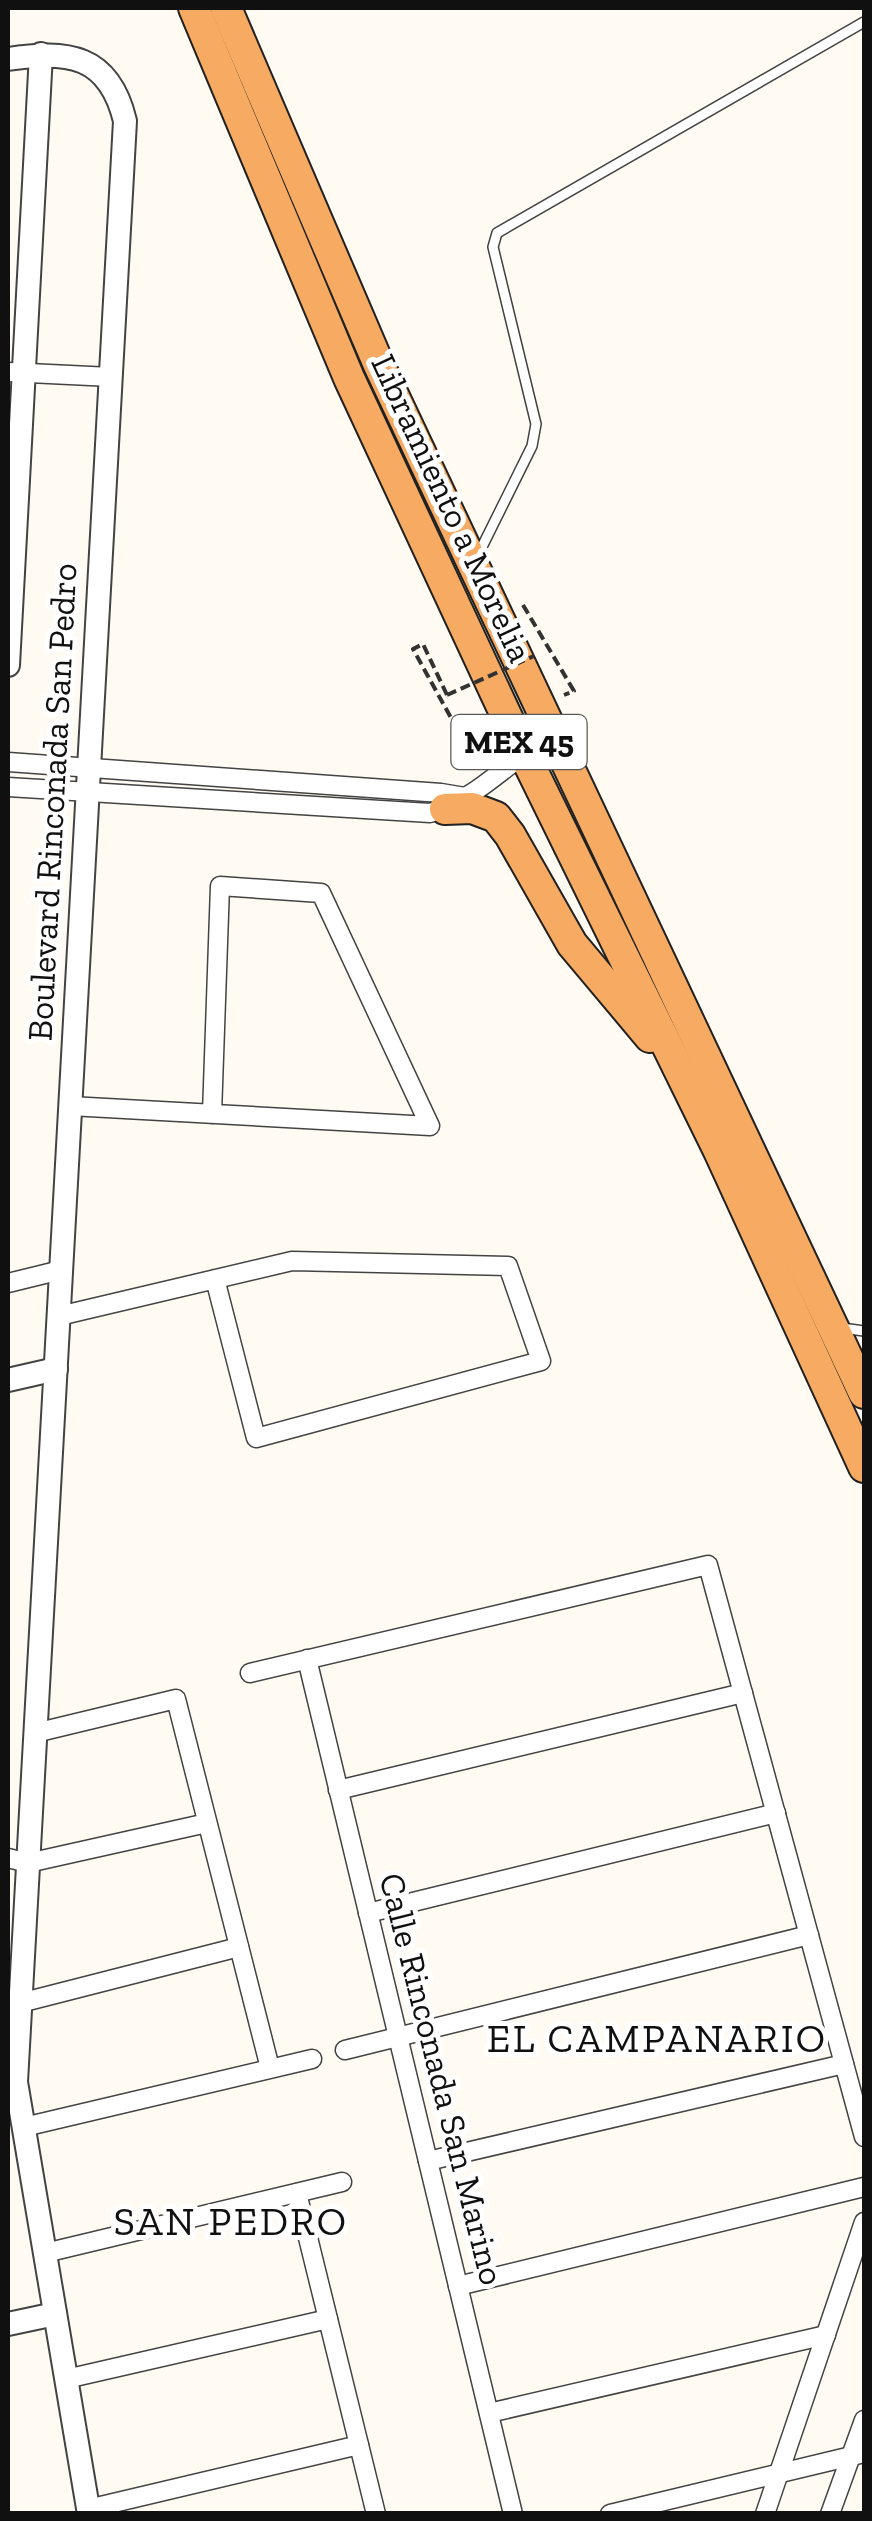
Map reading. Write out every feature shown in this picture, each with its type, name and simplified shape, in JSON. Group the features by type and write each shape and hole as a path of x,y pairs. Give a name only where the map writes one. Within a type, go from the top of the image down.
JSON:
{"highway":[{"name":"Libramiento a Morelia","path":"194,8 349,378 524,754 682,1075 864,1467"},
{"name":"Libramiento a Morelia","path":"226,8 379,365 864,1393"},
{"path":"455,803 496,817 572,944 682,1075"}],"street":[{"path":"8,59 41,54"},
{"name":"Boulevard Rinconada San Pedro","path":"8,666 15,373 41,54 65,54 106,78 120,98 125,121 36,1732 18,1861 20,2003 16,2082 88,2511"},
{"path":"15,373 111,377"},
{"path":"8,788 430,813 455,803 524,754"},
{"path":"8,762 441,792 455,803"},
{"path":"70,1106 212,1114 430,1126 320,892 220,886 212,1114"},
{"path":"59,1316 215,1279 292,1261 508,1266 541,1361 256,1438 215,1279"},
{"path":"8,1283 62,1270"},
{"path":"8,1380 56,1369"},
{"path":"250,1673 708,1565 864,2137"},
{"name":"Calle Rinconada San Marino","path":"307,1659 513,2514"},
{"path":"338,1790 743,1693"},
{"path":"36,1732 176,1699 270,2068"},
{"path":"368,1913 776,1813"},
{"path":"18,1861 208,1823"},
{"path":"345,2050 809,1935"},
{"path":"20,2003 239,1947"},
{"path":"24,2127 312,2059"},
{"path":"428,2162 844,2064"},
{"path":"45,2253 342,2182"},
{"path":"458,2286 864,2187"},
{"path":"297,2193 376,2514"},
{"path":"765,2514 864,2222"},
{"path":"8,2324 55,2314"},
{"path":"66,2379 328,2319"},
{"path":"489,2414 826,2336"},
{"path":"830,2514 858,2455 864,2420"},
{"path":"88,2511 359,2445"},
{"path":"610,2514 858,2455"}],"lane":[{"path":"473,565 532,446 536,424 494,248 497,233 864,22"},
{"path":"833,1326 864,1331"}],"path":[{"path":"487,782 413,649 423,644 446,695 534,656"}],"district":[{"name":"EL CAMPANARIO","path":"657,2038"},
{"name":"SAN PEDRO","path":"231,2221"}]}
